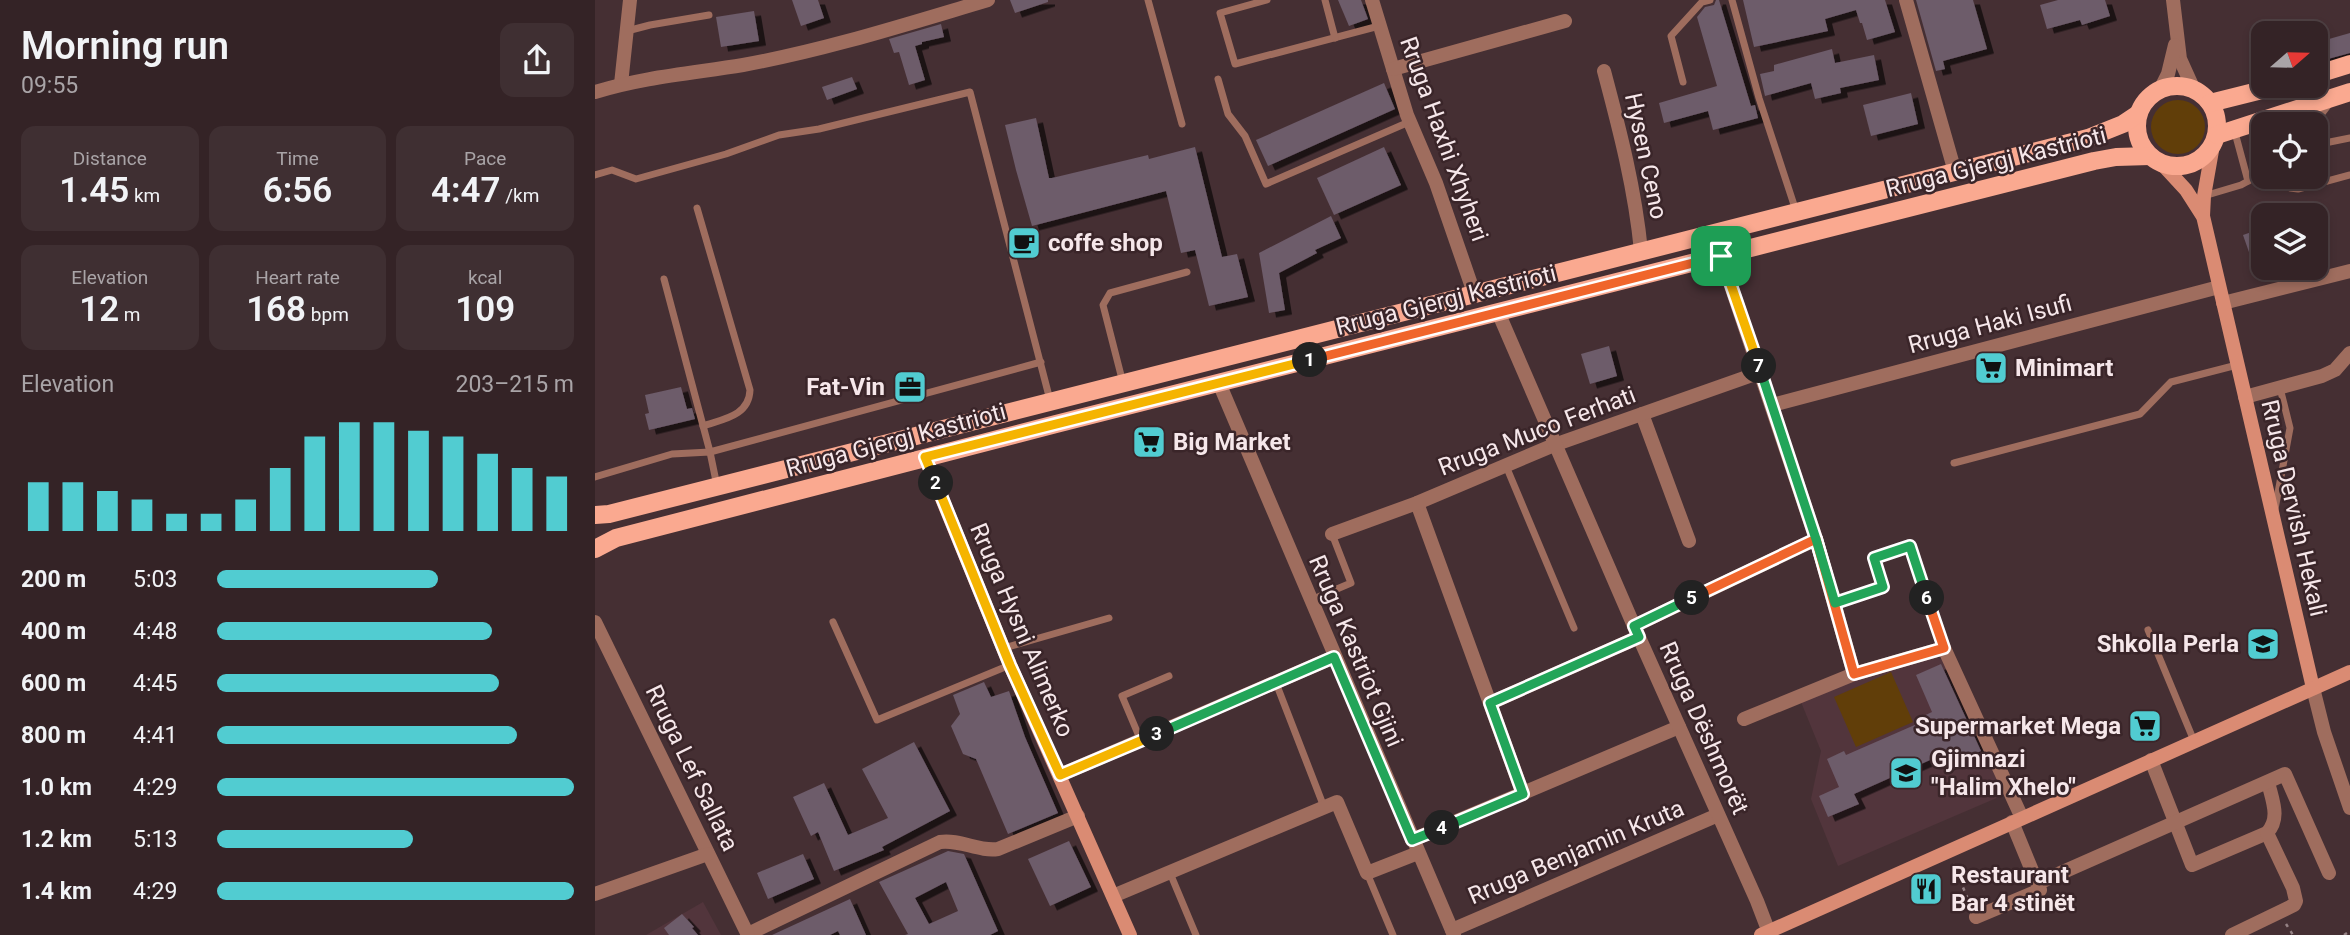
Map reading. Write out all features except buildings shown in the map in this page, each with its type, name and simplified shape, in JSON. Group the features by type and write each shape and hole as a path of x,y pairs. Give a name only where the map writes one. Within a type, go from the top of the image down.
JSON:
{"main road":[{"path":"2328,71 2350,64"},
{"path":"2181,86 2195,90 2210,103 2217,119 2215,140 2208,153 2182,167 2156,160 2138,137 2138,114 2147,100 2160,90 2181,86"},
{"path":"2210,103 2251,93"},
{"path":"2215,140 2234,129 2342,95"},
{"name":"Rruga Gjergj Kastrioti","path":"595,515 2088,138 2116,128 2138,114"},
{"name":"Rruga Dervish Hekali","path":"2215,140 2204,196 2203,216 2313,688"},
{"name":"Rruga Gjergj Kastrioti","path":"595,549 616,538 925,457 2094,161 2116,157 2156,160"},
{"name":"Rruga Dervish Hekali","path":"2156,160 2186,190 2203,216"},
{"name":"Rruga Hysni Alimerko","path":"925,457 1010,665 1130,935"},
{"path":"1767,934 2350,672"}],"street":[{"path":"621,84 630,0"},
{"path":"595,92 621,84 744,65 887,30 988,0"},
{"name":"Rruga Haxhi Xhyheri","path":"1372,0 1409,122 1436,183 1474,293"},
{"path":"1906,0 1955,172"},
{"path":"2173,0 2180,59 2195,90"},
{"path":"1393,69 1565,21"},
{"path":"2160,90 2168,74 2177,36"},
{"name":"Hysen Ceno","path":"1604,71 1630,174 1641,251"},
{"path":"1721,256 1816,539 1854,674"},
{"path":"2223,303 2350,271"},
{"name":"Rruga Haki Isufi","path":"1772,405 2219,287"},
{"name":"Rruga Dëshmorët","path":"1498,312 1718,815 1767,934"},
{"path":"2245,397 2322,376 2335,370 2350,352"},
{"name":"Rruga Muco Ferhati","path":"1332,534 1417,503 1555,445 1761,372"},
{"name":"Rruga Kastriot Gjini","path":"1219,383 1453,933"},
{"path":"1642,414 1689,541"},
{"path":"1417,503 1523,794"},
{"path":"1490,703 1636,632 1816,539"},
{"name":"Rruga Lef Sallata","path":"595,622 748,934"},
{"path":"1744,719 1854,674 1944,648 2017,820 2040,890 1976,917"},
{"path":"1060,775 1334,657"},
{"name":"Rruga Dervish Hekali","path":"2313,688 2350,808"},
{"path":"1113,896 1337,802 1367,873 1523,794 1679,727"},
{"path":"2151,760 2192,865 2267,833 2273,827 2275,819 2268,782"},
{"path":"2038,883 2285,774 2329,873"},
{"name":"Rruga Benjamin Kruta","path":"1453,933 1718,815"},
{"path":"748,934 940,842 998,849 1078,816"},
{"path":"2232,935 2294,905 2296,901 2293,888 2267,833"},
{"path":"595,893 708,853"}],"lane":[{"path":"1148,0 1182,124"},
{"path":"1267,0 1220,13 1235,64 1380,26"},
{"path":"1325,0 1335,38"},
{"path":"1683,82 1671,36 1702,2 1710,0"},
{"path":"1732,0 1759,97 1796,212"},
{"path":"627,31 709,15"},
{"path":"1218,79 1228,114 1245,136 1266,184 1409,122"},
{"path":"595,176 612,170 636,179 726,154 779,135 818,129 970,92 1050,401"},
{"path":"2326,112 2342,95"},
{"path":"2234,129 2248,181"},
{"path":"2328,142 2350,138"},
{"path":"2328,182 2350,176"},
{"path":"2204,196 2251,179"},
{"path":"697,208 750,390 746,407 737,414 703,426"},
{"path":"1123,383 1103,305 1109,293 1187,272"},
{"path":"664,279 717,486"},
{"path":"595,477 672,454 709,452 1041,362"},
{"path":"1954,463 2140,414 2171,383 2237,365"},
{"path":"2273,520 2290,428 2280,388"},
{"path":"1506,466 1574,628"},
{"path":"1311,600 1351,583 1332,534"},
{"path":"1835,603 1883,587 1874,558 1910,546 1944,648"},
{"path":"1004,648 1109,618"},
{"path":"833,622 877,720 1010,665"},
{"path":"2148,630 2194,741"},
{"path":"1141,741 1122,696 1169,676"},
{"path":"1276,682 1324,807"},
{"path":"1170,872 1196,935"},
{"path":"1367,873 1393,935"}],"path":[{"path":"1947,851 1976,917"},
{"path":"2344,935 2350,931"}],"shaded area":[{"path":"2178,100 2197,108 2205,127 2197,146 2178,154 2159,146 2151,127 2159,108"},
{"name":"Gjimnazi \"Halim Xhelo\"","path":"1936,657 1944,660 2006,794 1838,866 1811,799 1821,751 1801,702 1856,680"},
{"path":"1891,672 1913,722 1856,747 1834,697"},
{"path":"703,902 721,935 646,935"}],"place":[{"name":"coffe shop","path":"1024,243"},
{"name":"Minimart","path":"1991,368"},
{"name":"Fat-Vin","path":"910,387"},
{"name":"Big Market","path":"1149,442"},
{"name":"Shkolla Perla","path":"2263,644"},
{"name":"Supermarket Mega","path":"2145,726"},
{"name":"Gjimnazi \"Halim Xhelo\"","path":"1906,773"},
{"name":"Restaurant Bar 4 stinët","path":"1926,889"}],"route":[{"path":"1721,256 925,457 1010,665 1060,775 1334,657 1412,840 1523,794 1490,703 1639,637 1634,626 1816,539 1854,674 1944,648 1910,546 1874,558 1883,587 1835,603 1816,539 1772,405 1721,256"}]}
